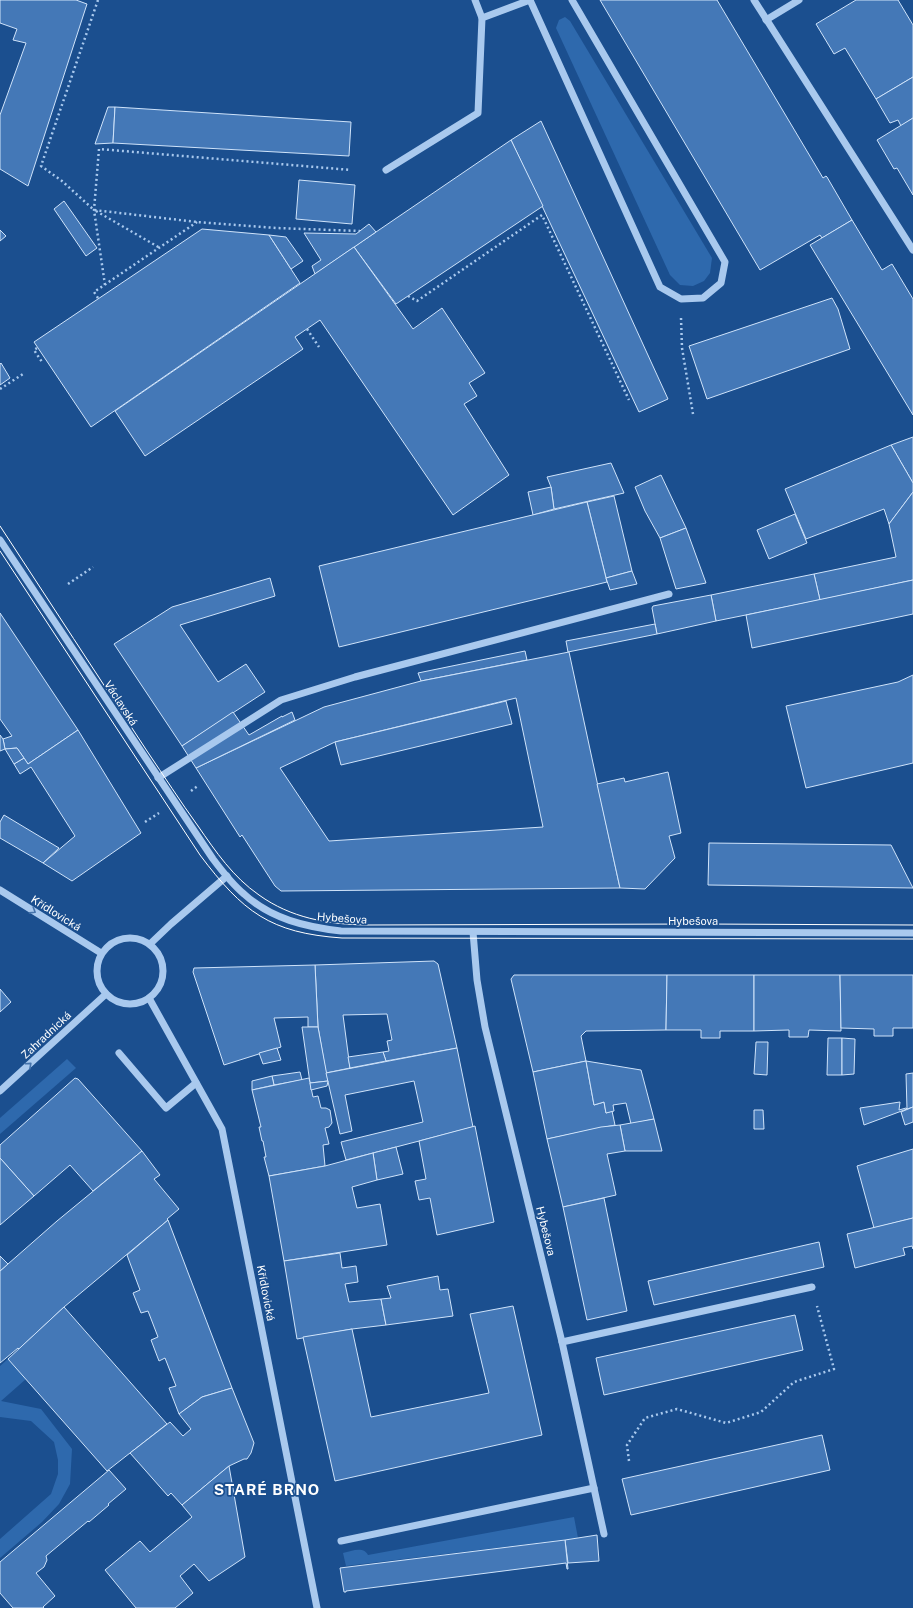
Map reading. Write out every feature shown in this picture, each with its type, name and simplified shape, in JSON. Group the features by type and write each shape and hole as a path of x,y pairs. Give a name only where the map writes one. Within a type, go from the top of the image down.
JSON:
{"street":[{"path":"386,170 478,113 482,18 475,0"},
{"path":"482,18 530,0 660,287 681,300 703,298 721,283 725,262 572,0"},
{"path":"754,0 913,250"},
{"path":"766,20 799,0"},
{"name":"Václavská","path":"0,540 201,843 227,876"},
{"path":"158,778 281,700 355,677 669,594"},
{"path":"150,944 227,876"},
{"name":"Hybešova","path":"227,876 245,896 262,907 293,923 341,932 913,933"},
{"name":"Křídlovická","path":"0,890 101,953"},
{"name":"Hybešova","path":"473,932 477,980 485,1028 562,1342 604,1534"},
{"path":"129,937 140,939 150,944 158,952 162,961 164,972 162,982 157,991 141,1003 132,1005 122,1004 113,1000 106,994 96,975 97,964 101,953 108,945 118,939 129,937"},
{"name":"Zahradnická","path":"0,1091 54,1044 106,994"},
{"name":"Křídlovická","path":"149,998 222,1129 317,1608"},
{"path":"119,1053 166,1108 196,1083"},
{"path":"562,1342 812,1287"},
{"path":"341,1541 594,1488"}],"path":[{"path":"98,0 41,166 62,181 94,210 160,248"},
{"path":"105,285 94,210 99,149 351,170"},
{"path":"94,210 197,222 276,228 360,231"},
{"path":"408,296 417,301 542,215 628,400"},
{"path":"98,298 94,292 197,222"},
{"path":"681,300 682,348 693,414"},
{"path":"307,329 319,347"},
{"path":"37,348 34,350 42,362"},
{"path":"0,389 23,374"},
{"path":"68,584 93,567"},
{"path":"629,1461 627,1445 645,1418 677,1409 726,1423 761,1412 794,1382 834,1369 812,1287"}],"shaded area":[{"path":"565,17 570,21 712,258 710,273 704,281 693,286 680,285 670,275 556,28 559,20"},
{"path":"67,1059 76,1068 0,1134 0,1118"},
{"path":"8,1359 26,1379 1,1401 41,1409 72,1449 70,1484 59,1504 42,1522 0,1558 0,1539 51,1494 58,1474 58,1460 54,1442 31,1421 0,1417 0,1366"},
{"path":"574,1517 578,1538 346,1566 343,1553 360,1550 366,1552 368,1555"}],"building":[{"path":"0,0 76,0 87,4 28,186 0,169 0,115 26,43 13,40 17,29 0,23"},
{"path":"600,0 717,0 823,178 826,176 827,177 852,220 822,238 820,235 760,270"},
{"path":"856,0 898,0 913,25 913,77 876,99 845,48 834,54 816,24"},
{"path":"913,77 913,118 901,126 898,120 890,123 876,99"},
{"path":"108,107 115,107 113,143 95,144"},
{"path":"115,107 351,122 349,156 113,143"},
{"path":"913,118 913,195 897,168 894,169 877,140"},
{"path":"541,121 668,399 639,412 511,140"},
{"path":"511,140 543,206 396,304 354,247"},
{"path":"299,180 355,185 352,224 296,219"},
{"path":"64,201 97,248 86,256 54,209"},
{"path":"852,220 882,270 892,264 913,299 913,415 810,245"},
{"path":"369,224 376,232 315,274 312,266 321,260 304,233 356,234"},
{"path":"202,229 269,235 300,283 91,427 34,342"},
{"path":"0,230 6,236 0,241"},
{"path":"269,235 286,237 303,261 291,269"},
{"path":"354,247 413,329 442,308 485,373 469,383 477,396 464,404 509,475 453,515 320,320 295,337 303,349 145,456 115,411"},
{"path":"832,298 838,309 850,349 707,399 689,346"},
{"path":"1,363 10,378 0,385 0,364"},
{"path":"913,437 913,483 891,445"},
{"path":"891,445 913,483 913,492 889,524 884,509 806,539 785,489"},
{"path":"611,463 624,493 554,509 551,487 547,477"},
{"path":"661,475 686,528 660,538 645,511 635,487"},
{"path":"551,487 554,509 533,515 528,492"},
{"path":"913,492 913,580 820,600 814,574 896,557 889,524"},
{"path":"614,496 632,571 606,578 587,502"},
{"path":"587,502 607,582 339,647 319,566"},
{"path":"795,514 807,543 769,559 757,530"},
{"path":"686,528 706,583 676,589 660,538"},
{"path":"632,571 637,584 610,590 606,578"},
{"path":"814,574 820,600 716,621 711,595"},
{"path":"270,578 275,596 180,625 218,682 246,664 265,692 182,746 114,644 172,607"},
{"path":"913,580 913,614 752,648 746,615"},
{"path":"711,595 716,621 657,634 652,608 653,606"},
{"path":"0,613 78,730 28,764 17,748 5,749 3,739 12,736 0,719"},
{"path":"655,624 657,634 568,652 566,641"},
{"path":"525,651 527,660 421,681 418,673"},
{"path":"569,652 620,888 281,891 275,886 242,835 240,837 196,768 324,707 421,681","holes":["516,698 543,827 329,841 280,768 335,742"]},
{"path":"913,675 913,763 806,788 786,706 898,682"},
{"path":"506,701 512,724 341,765 335,742"},
{"path":"233,712 249,735 292,712 295,720 196,768 182,746"},
{"path":"78,730 141,833 72,881 43,863 75,836 31,767 20,774 14,764 24,758 28,764"},
{"path":"0,735 3,739 5,749 0,751"},
{"path":"17,748 24,758 14,764 5,749"},
{"path":"668,772 681,833 669,836 675,858 645,889 620,888 597,784 624,778 625,782"},
{"path":"4,815 59,848 43,863 0,838 0,822"},
{"path":"709,843 891,845 913,888 708,885"},
{"path":"434,961 438,964 457,1048 386,1061 383,1052 389,1051 387,1041 392,1040 387,1014 343,1015 350,1068 326,1073 318,1027 315,965"},
{"path":"315,965 318,1027 308,1027 308,1017 274,1018 281,1047 224,1065 193,972 194,968"},
{"path":"514,975 667,975 666,1030 586,1031 581,1036 586,1061 533,1072 511,979"},
{"path":"667,975 754,975 754,1031 720,1031 720,1038 701,1038 701,1030 666,1030"},
{"path":"754,975 840,975 841,1031 809,1030 808,1037 789,1037 789,1030 754,1031"},
{"path":"840,975 913,975 913,1028 893,1028 893,1036 874,1036 874,1029 841,1028"},
{"path":"0,989 11,1002 0,1012"},
{"path":"302,1027 318,1027 328,1081 310,1083"},
{"path":"828,1038 842,1038 842,1075 827,1075"},
{"path":"842,1038 855,1039 854,1074 842,1075"},
{"path":"756,1042 768,1042 767,1075 754,1074"},
{"path":"277,1048 281,1060 263,1064 259,1053"},
{"path":"457,1048 473,1127 346,1160 341,1142 423,1122 414,1081 345,1095 352,1131 340,1134 326,1073"},
{"path":"383,1052 386,1061 350,1068 348,1057"},
{"path":"586,1061 594,1105 604,1102 606,1113 612,1111 615,1125 547,1139 533,1072"},
{"path":"586,1061 641,1070 654,1119 631,1124 626,1103 613,1105 614,1111 606,1113 604,1102 594,1105"},
{"path":"300,1072 302,1080 274,1085 272,1076"},
{"path":"913,1073 913,1107 907,1109 906,1074"},
{"path":"272,1076 274,1085 252,1090 252,1081"},
{"path":"75,1078 78,1079 142,1151 93,1191 70,1165 34,1196 0,1158 0,1145"},
{"path":"309,1078 313,1097 318,1096 321,1108 330,1110 332,1123 329,1127 325,1128 329,1144 323,1145 325,1166 269,1176 259,1127 261,1127 252,1090"},
{"path":"328,1081 327,1086 311,1090 310,1083"},
{"path":"900,1102 899,1110 907,1109 864,1125 860,1108"},
{"path":"913,1107 913,1122 905,1125 901,1112"},
{"path":"754,1110 763,1110 764,1129 754,1129"},
{"path":"654,1119 662,1151 625,1151 620,1125"},
{"path":"620,1125 625,1151 607,1154 616,1195 563,1207 547,1139 601,1127"},
{"path":"475,1126 494,1222 437,1235 430,1198 419,1200 415,1181 426,1179 419,1141"},
{"path":"396,1147 403,1174 377,1180 373,1153"},
{"path":"913,1149 913,1218 874,1228 857,1166"},
{"path":"142,1151 160,1175 154,1179 179,1209 167,1219 168,1220 64,1307 19,1349 18,1348 0,1363 0,1271 57,1221"},
{"path":"373,1153 377,1180 352,1187 357,1208 380,1204 387,1245 284,1261 269,1176 325,1166"},
{"path":"0,1158 34,1196 0,1225"},
{"path":"604,1198 627,1311 587,1320 563,1207"},
{"path":"913,1218 913,1249 912,1246 903,1248 905,1255 855,1268 847,1234"},
{"path":"168,1220 232,1388 202,1397 179,1414 169,1388 176,1386 165,1358 159,1361 151,1340 158,1337 148,1311 141,1313 133,1293 140,1290 127,1255"},
{"path":"819,1242 824,1267 654,1305 648,1281"},
{"path":"340,1253 342,1268 356,1266 358,1282 345,1284 349,1302 381,1299 386,1325 352,1329 297,1339 284,1261"},
{"path":"0,1256 8,1264 0,1271"},
{"path":"438,1276 440,1290 448,1289 453,1316 386,1325 381,1299 391,1298 387,1286"},
{"path":"513,1306 542,1435 335,1481 303,1337 352,1329 371,1417 489,1393 470,1314"},
{"path":"64,1307 167,1424 107,1471 8,1359"},
{"path":"795,1315 803,1350 604,1395 596,1358"},
{"path":"232,1388 254,1443 251,1453 247,1459 229,1466 182,1505 171,1493 168,1496 130,1453 170,1422 183,1436 191,1429 179,1414 202,1397"},
{"path":"822,1435 830,1470 631,1515 622,1479"},
{"path":"229,1466 245,1557 209,1581 194,1564 180,1576 193,1593 175,1608 136,1608 105,1570 140,1541 150,1552 192,1517 182,1505"},
{"path":"109,1470 126,1489 89,1522 88,1521 46,1556 47,1560 44,1567 36,1573 55,1596 43,1607 44,1608 13,1608 0,1593 0,1562"},
{"path":"597,1535 599,1561 568,1563 565,1540"},
{"path":"565,1540 568,1569 566,1563 344,1592 340,1568"}],"tram line":[{"path":"0,526 147,751 211,845 233,872 250,888 271,903 284,909 323,921 365,925 913,925"},
{"path":"0,551 200,855 215,875 245,905 260,916 277,925 295,931 342,938 913,939"}],"district":[{"name":"STARÉ BRNO","path":"267,1490"}]}
